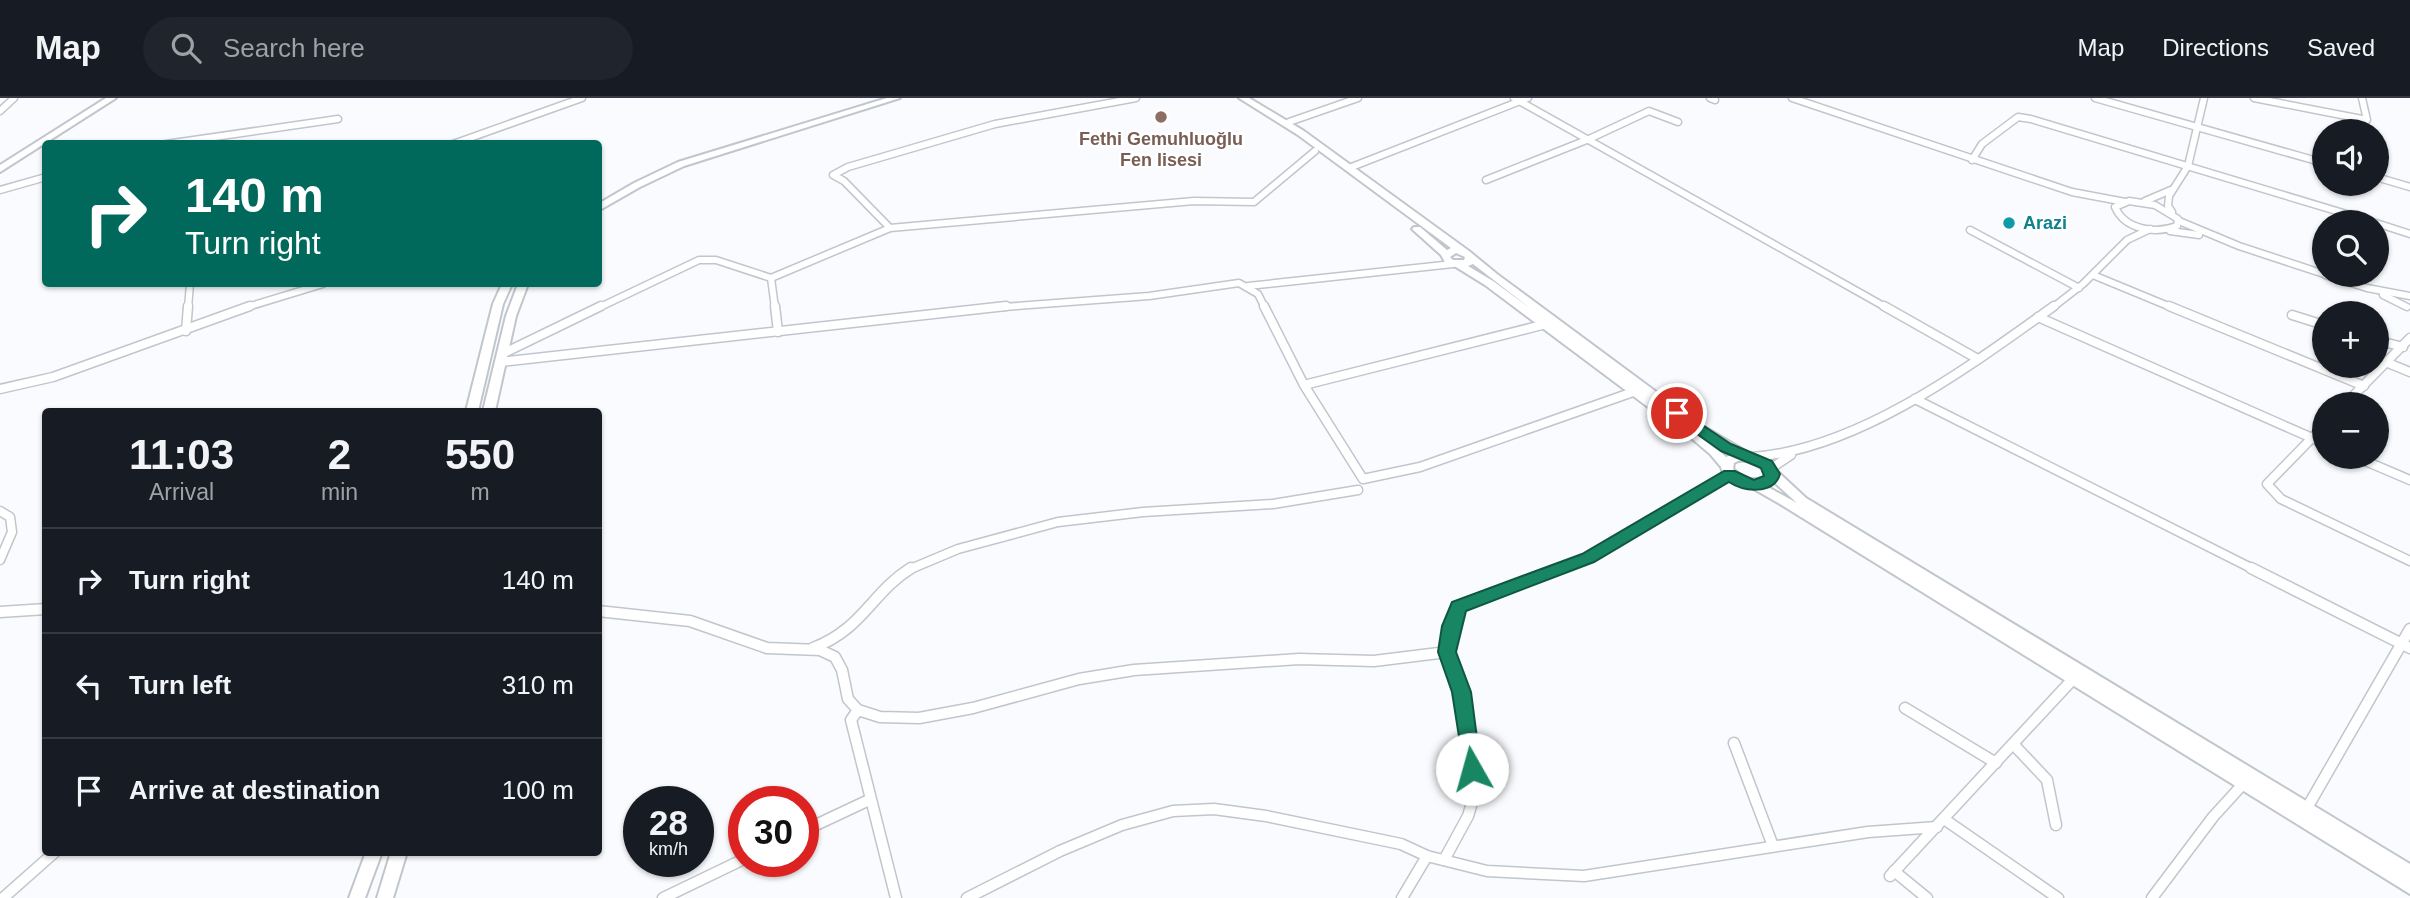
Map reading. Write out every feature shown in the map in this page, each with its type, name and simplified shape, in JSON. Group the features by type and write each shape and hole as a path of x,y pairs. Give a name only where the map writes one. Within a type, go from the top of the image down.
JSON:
{"main road":[{"path":"46,140 112,98"},
{"path":"602,197 679,159 881,98"},
{"path":"602,206 637,184 692,160 896,98"},
{"path":"1231,98 1315,151 1456,264 1489,284 1704,442 1741,482 1755,485 2410,887"},
{"path":"1243,98 1301,133 1697,428 1771,472 1802,500 2410,872"},
{"path":"0,169 42,142"},
{"path":"1445,255 1451,251 1466,254"},
{"path":"1456,264 1469,262 1466,254"},
{"path":"473,408 498,304 506,287"},
{"path":"490,408 511,316 522,287"},
{"path":"1728,470 1731,458 1749,457"},
{"path":"1755,485 1767,482 1771,472"},
{"path":"357,898 373,856"},
{"path":"385,898 398,856"}],"street":[{"path":"0,111 14,98"},
{"path":"464,140 582,98"},
{"path":"890,228 844,181 833,175 870,160 980,128 1136,98"},
{"path":"1289,122 1358,98"},
{"path":"1349,168 1517,100 1528,98"},
{"path":"1792,98 2072,192 2115,210 2123,219 2126,230 2122,243"},
{"path":"2095,98 2312,160"},
{"path":"2166,230 2177,226 2177,218 2168,206 2174,189 2188,166 2204,98"},
{"path":"2254,98 2367,120 2362,98"},
{"path":"1517,100 1976,358"},
{"path":"1486,180 1589,139 1649,111 1678,122"},
{"path":"1972,160 1982,145 2018,117 2332,210"},
{"path":"194,140 338,119"},
{"path":"501,358 699,260 716,260 771,278 890,228 1194,201 1254,202 1315,151"},
{"path":"0,190 42,178"},
{"path":"2389,181 2410,187"},
{"path":"2115,210 2118,204 2152,200 2174,189"},
{"path":"2072,192 2125,202"},
{"path":"2140,201 2158,206 2177,218 2239,246"},
{"path":"2123,219 2150,229 2188,232 2312,271"},
{"path":"2389,227 2410,233"},
{"path":"1749,457 1794,452 1871,423 1915,399 2039,317 2079,288 2122,243 2136,233 2150,229"},
{"path":"1970,230 2079,288"},
{"path":"1426,266 1445,255"},
{"path":"501,358 778,332 1033,303 1149,296 1232,284 1248,286 1456,264"},
{"path":"2093,275 2364,386"},
{"path":"771,278 778,332"},
{"path":"1248,286 1258,294 1304,384 1363,479 1420,467 1633,392"},
{"path":"186,331 190,287"},
{"path":"2364,287 2410,296"},
{"path":"0,389 53,377 186,331 296,288"},
{"path":"2367,288 2409,309"},
{"path":"2409,309 2404,301 2410,296"},
{"path":"2292,316 2312,322"},
{"path":"2039,317 2312,438 2267,484 2270,490 2281,499 2410,561"},
{"path":"1304,384 1542,325"},
{"path":"2389,362 2410,338"},
{"path":"2389,343 2403,347"},
{"path":"2389,363 2410,372"},
{"path":"2357,392 2372,378"},
{"path":"1915,399 2405,646"},
{"path":"1771,472 1794,452"},
{"path":"2384,469 2410,480"},
{"path":"1444,860 1468,816 1474,796 1462,692 1447,652 1451,626 1458,606 1588,558 1728,470"},
{"path":"810,649 824,645 857,623 908,569 1014,532 1108,516 1316,499 1358,490"},
{"path":"0,512 10,517 12,532 0,561"},
{"path":"0,612 42,609"},
{"path":"602,611 690,621 767,648 810,649 835,657 842,670 848,699 858,710 880,717 919,718 973,708 1079,679 1133,670 1299,659 1374,661 1447,652"},
{"path":"2307,808 2405,646 2410,629"},
{"path":"1927,898 1892,874 2014,745 2073,678"},
{"path":"1905,708 1996,763"},
{"path":"858,710 851,720 869,800 896,898"},
{"path":"1734,743 1773,846"},
{"path":"2014,745 2047,780 2056,825"},
{"path":"2152,898 2213,817 2244,784"},
{"path":"819,823 869,800"},
{"path":"967,898 1060,850 1122,825 1173,811 1214,809 1266,816 1401,844 1427,856 1487,871 1584,876 1941,823 2058,898"},
{"path":"4,898 51,856"},
{"path":"1402,898 1427,856"},
{"path":"663,898 728,867"}],"place":[{"name":"Fethi Gemuhluoğlu Fen lisesi","path":"1161,117"},
{"name":"Arazi","path":"2009,223"}],"route":[{"path":"1472,769 1462,692 1447,652 1451,626 1458,606 1588,558 1618,543 1653,518 1730,475 1741,482 1755,485 1762,485 1771,479 1772,474 1766,464 1726,447 1677,413"}]}
